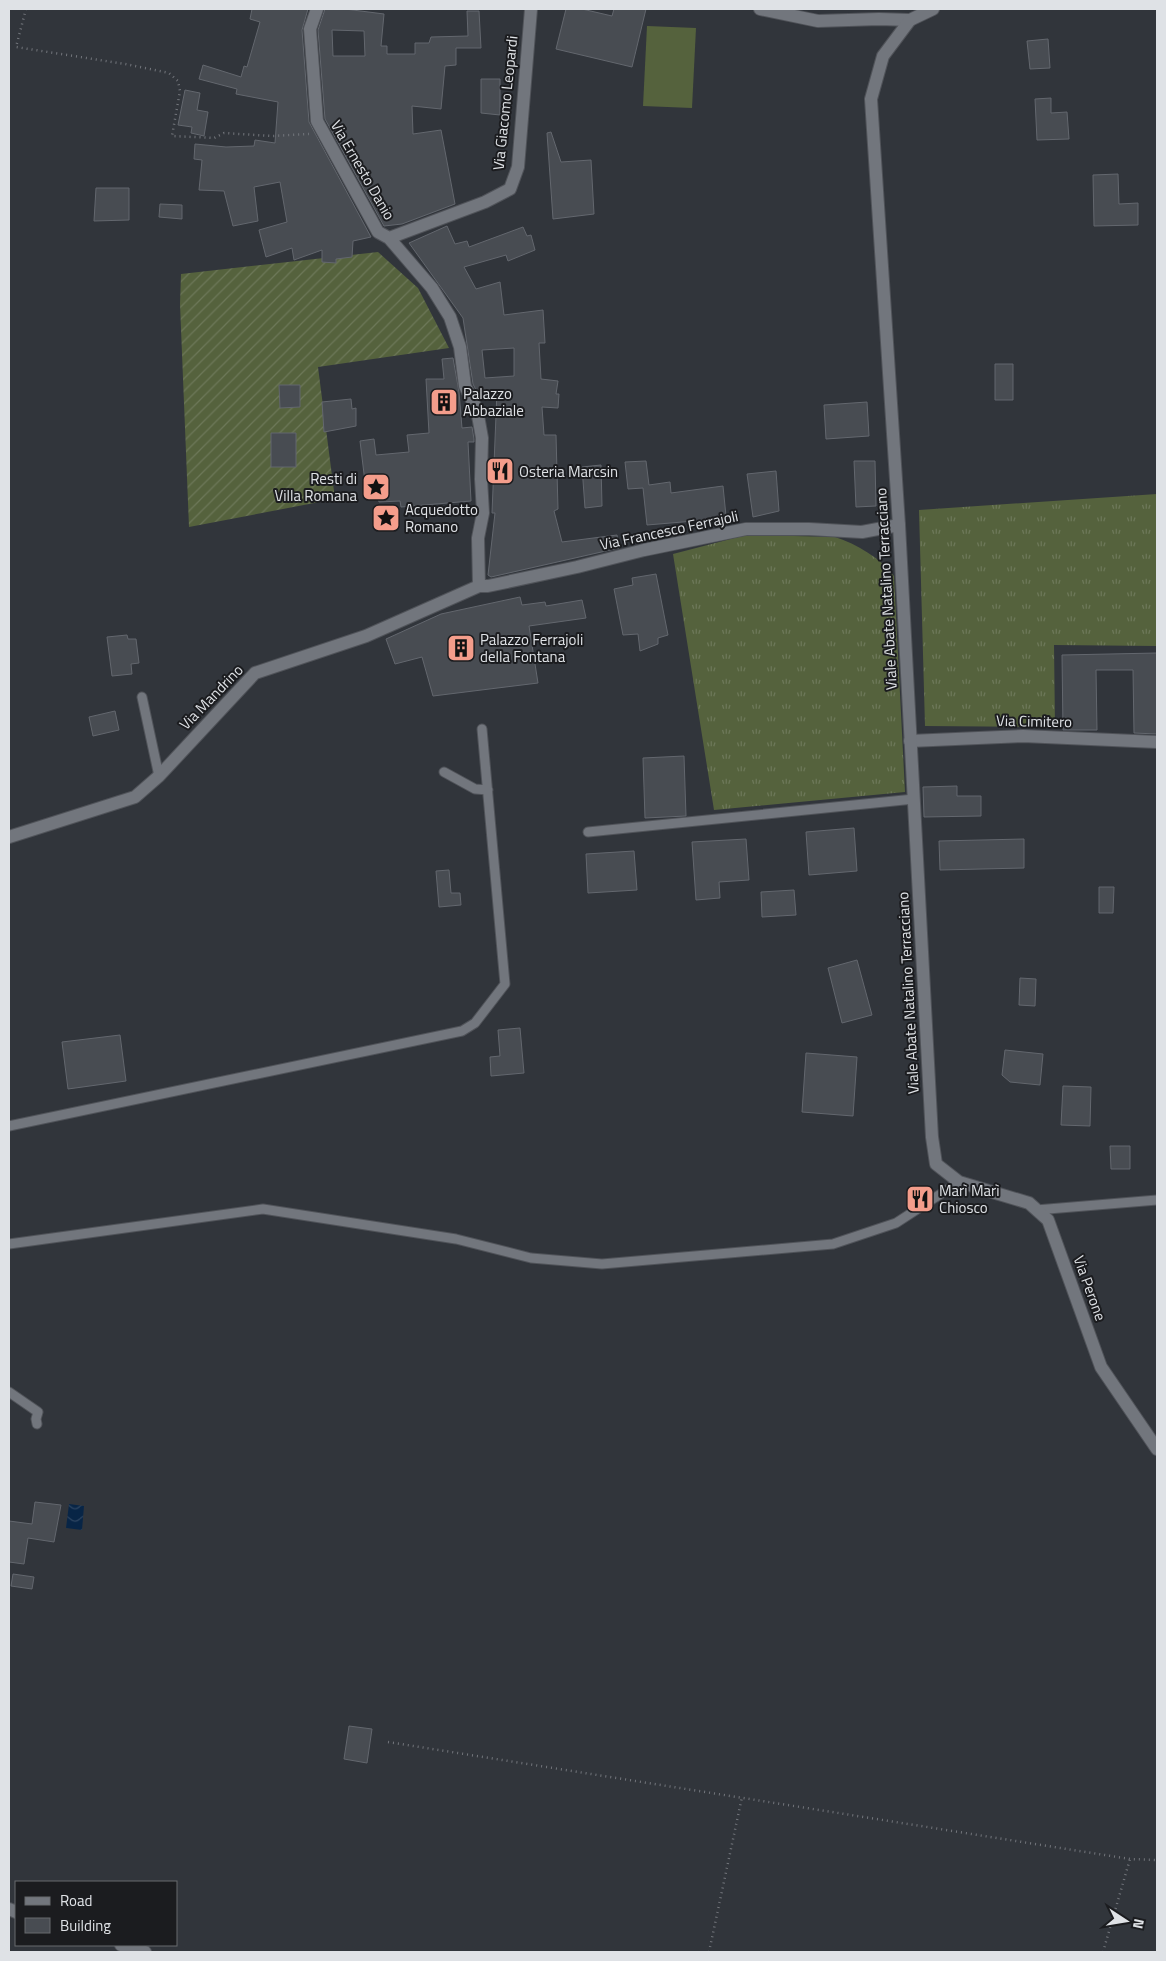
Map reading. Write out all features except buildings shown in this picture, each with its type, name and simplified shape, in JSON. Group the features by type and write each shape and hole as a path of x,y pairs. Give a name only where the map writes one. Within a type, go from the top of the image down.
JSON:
{"street":[{"name":"Via Ernesto Danio","path":"316,9 310,29 317,121 378,232 389,238 432,288 450,317 460,347 465,386 477,410 482,438 481,478 483,513 478,538 479,586"},
{"name":"Via Giacomo Leopardi","path":"389,238 485,202 510,189 518,167 532,9"},
{"path":"760,9 818,21 879,18 910,20"},
{"name":"Viale Abate Natalino Terracciano","path":"933,9 910,20 883,56 871,99 898,525 932,1137 936,1164 959,1182"},
{"name":"Via Francesco Ferrajoli","path":"479,586 488,586 644,550 746,530 862,532 898,525"},
{"name":"Via Mandrino","path":"9,837 135,797 159,776 255,673 366,636 479,586"},
{"name":"Via Cimitero","path":"910,741 1024,736 1157,742"},
{"name":"Via Perone","path":"959,1182 1029,1203 1048,1220 1101,1367 1157,1449"},
{"path":"124,1946 145,1952"}],"lane":[{"path":"142,697 159,776"},
{"path":"9,1126 462,1031 475,1023 506,984 482,729"},
{"path":"444,772 475,789 488,790"},
{"path":"588,832 914,799"},
{"path":"9,1244 263,1209 456,1239 531,1258 602,1264 833,1244 896,1223 959,1182"},
{"path":"1036,1210 1157,1200"},
{"path":"9,1392 38,1412 37,1424"}],"path":[{"path":"26,9 16,47 125,64 169,73 178,81 180,91 172,136 214,138 224,133 272,136 323,133"},
{"path":"388,1742 1130,1859 1157,1860"},
{"path":"709,1952 742,1797"},
{"path":"1103,1952 1130,1859"}],"green space":[{"path":"647,26 696,28 692,108 643,106"},
{"path":"378,252 418,288 449,348 318,367 335,499 189,527 180,304 181,274"},
{"path":"1157,494 1157,646 1054,645 1055,727 925,726 919,510"},
{"path":"746,535 835,537 868,552 894,576 905,792 714,810 673,554"}],"water":[{"path":"69,1504 84,1506 82,1530 66,1528"}],"place":[{"name":"Palazzo Abbaziale","path":"444,402"},
{"name":"Osteria Marcsin","path":"500,471"},
{"name":"Resti di Villa Romana","path":"376,487"},
{"name":"Acquedotto Romano","path":"386,518"},
{"name":"Palazzo Ferrajoli della Fontana","path":"461,648"},
{"name":"Marì Marì Chiosco","path":"920,1199"}]}
